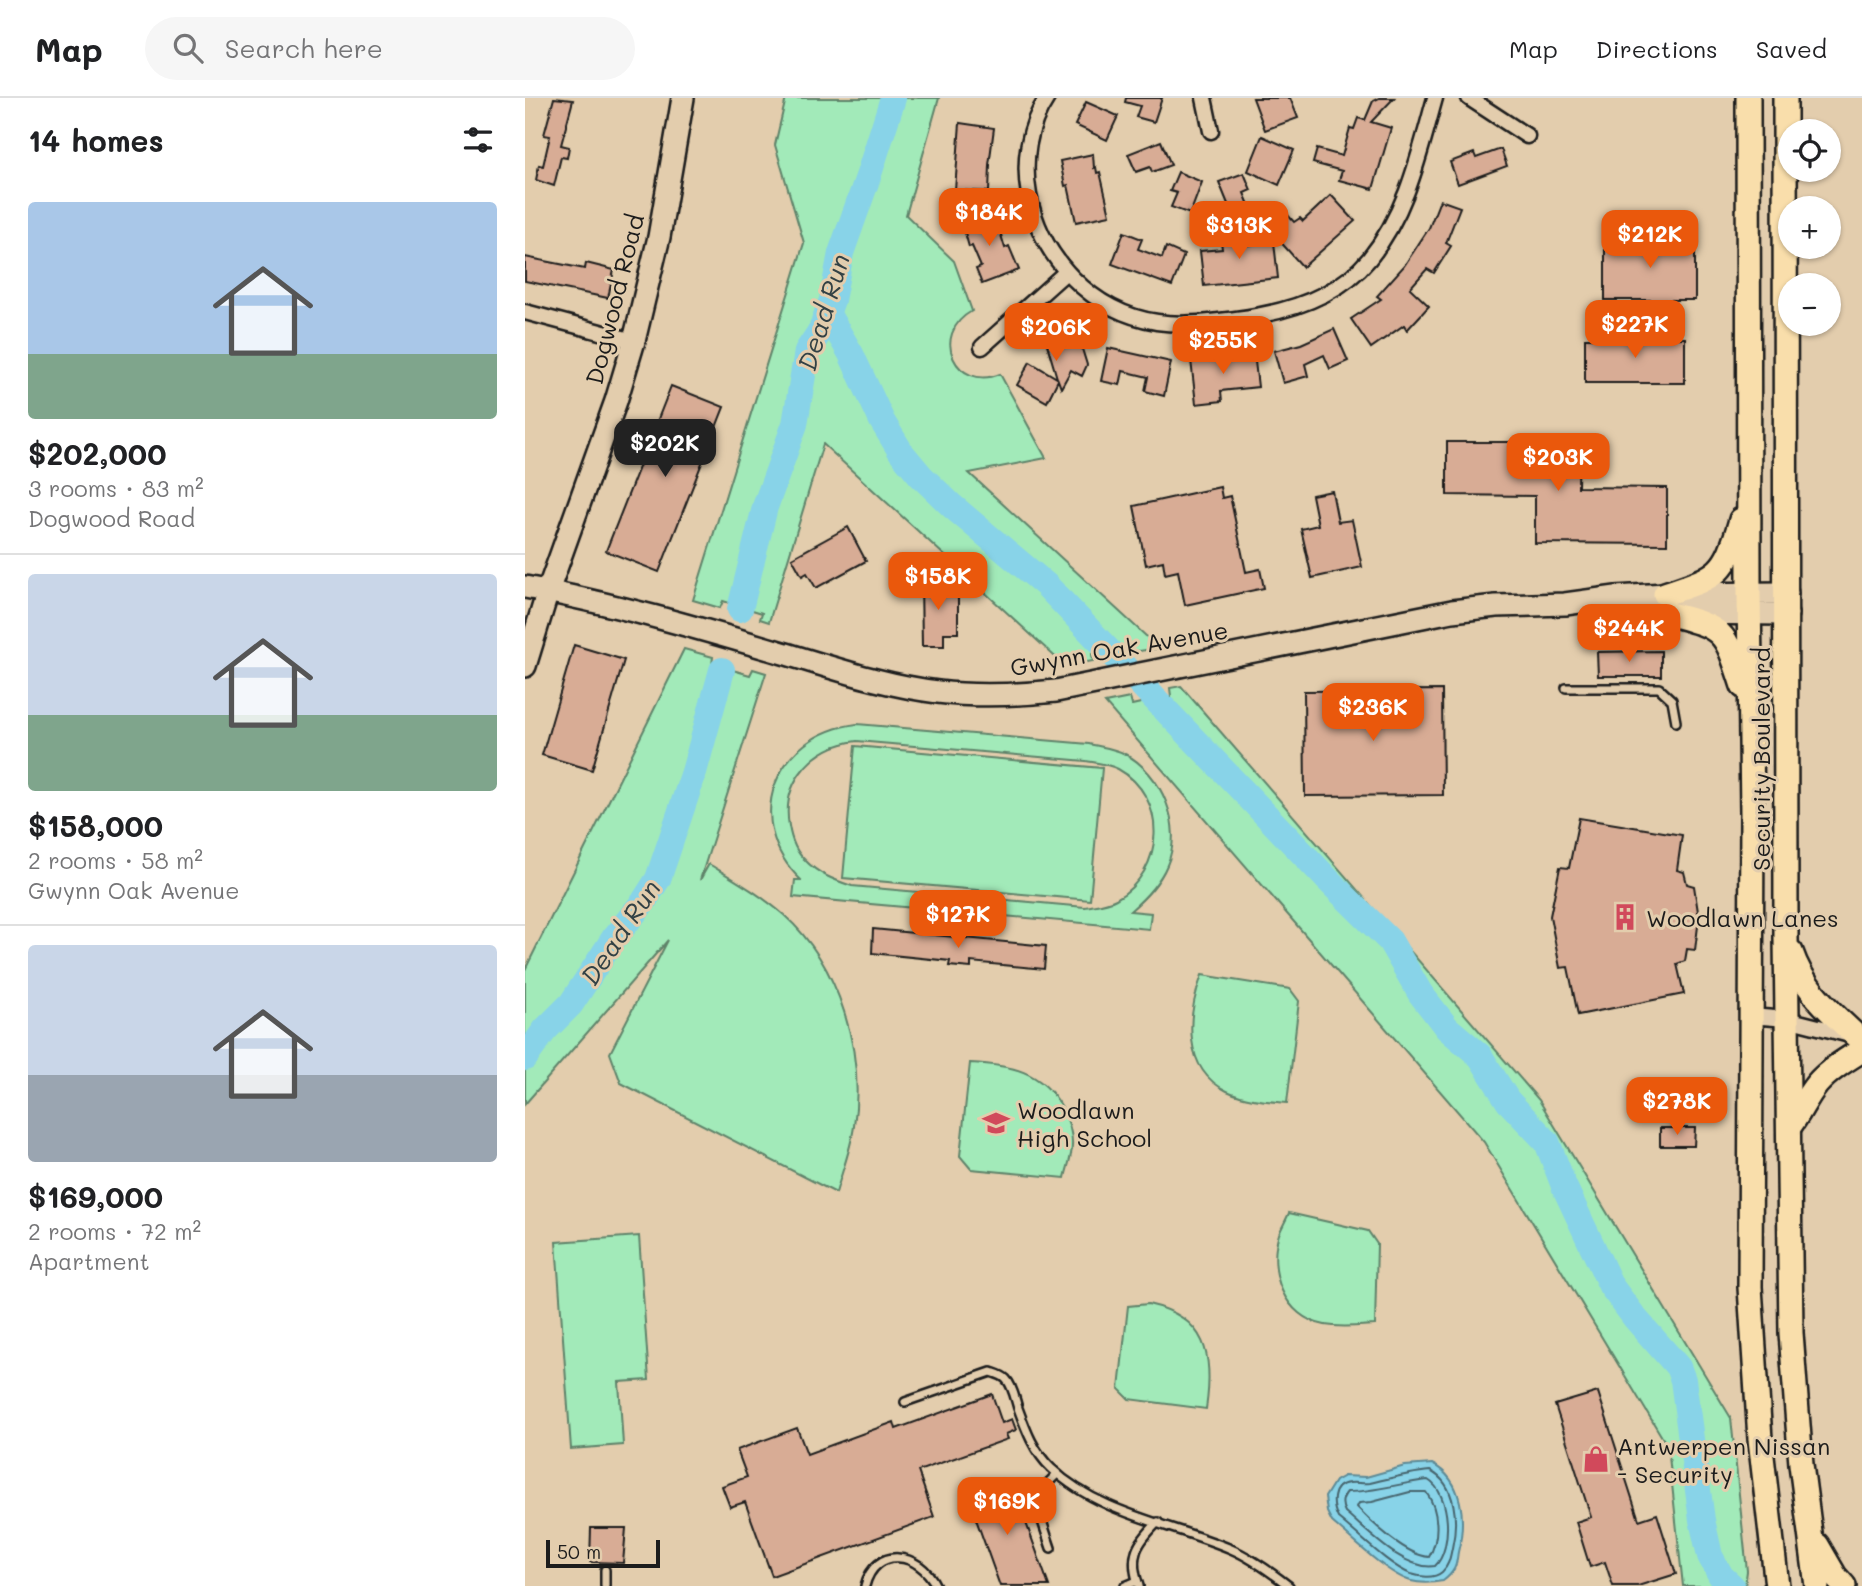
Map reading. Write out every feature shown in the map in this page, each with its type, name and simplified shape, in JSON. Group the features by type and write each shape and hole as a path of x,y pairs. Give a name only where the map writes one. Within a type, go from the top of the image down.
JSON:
{"main road":[{"name":"Security Boulevard","path":"1748,98 1751,1300 1759,1439 1775,1575"},
{"name":"Security Boulevard","path":"1785,98 1785,119"},
{"path":"1790,119 1794,98"},
{"name":"Security Boulevard","path":"1785,182 1786,938 1791,1333 1795,1402 1817,1586"},
{"path":"1666,603 1719,572 1733,548 1749,489"},
{"path":"1666,603 1711,625 1725,639 1732,650 1751,709"},
{"path":"1786,938 1797,971 1811,992 1860,1041 1816,1085 1789,1127"},
{"path":"1810,1533 1835,1576 1844,1586"},
{"path":"1763,1586 1775,1575"}],"street":[{"name":"Dogwood Road","path":"525,666 548,591 612,412 633,341 659,236 683,98"},
{"path":"1047,98 1034,126 1027,152 1026,177 1039,229 1066,272 1106,305 1156,322 1193,324 1262,316 1292,308 1323,295 1368,260 1402,208 1413,179 1435,98"},
{"path":"1204,98 1211,131"},
{"path":"1469,98 1527,136"},
{"path":"982,346 1066,272"},
{"path":"525,312 633,341"},
{"name":"Gwynn Oak Avenue","path":"525,587 705,631 875,680 938,692 1015,695 1112,681 1452,611 1496,606 1565,604 1787,604"},
{"path":"1750,1016 1787,1019 1860,1041"}],"lane":[{"path":"1566,688 1659,688 1672,700 1676,722"},
{"path":"905,1402 991,1372 1000,1374 1012,1388 1033,1445 1066,1481 1112,1506 1233,1550 1265,1567 1289,1586"},
{"path":"1051,1548 1034,1497 1057,1474"},
{"path":"1125,1586 1138,1584 1134,1573 1134,1556 1144,1535 1158,1522"},
{"path":"865,1586 874,1567 902,1557 923,1567 936,1586"},
{"path":"605,1570 605,1586"}],"green space":[{"path":"786,98 939,98 906,215 954,261 972,311 959,321 952,334 950,346 953,358 960,368 971,375 984,377 1000,374 1046,458 969,473 1159,648 1133,652 1131,645 1092,654 1093,661 1065,666 823,444 769,622 760,619 762,613 723,601 720,608 693,600 804,243 775,145"},
{"path":"684,649 713,657 712,664 750,675 753,669 766,673 700,880 709,864 775,908 804,935 834,984 844,1012 856,1069 853,1135 836,1193 621,1083 610,1053 668,940 525,1104 525,970"},
{"path":"1181,686 1539,1100 1731,1418 1747,1571 1745,1586 1683,1586 1668,1447 1484,1142 1105,703 1130,698 1132,705 1171,696 1170,688"},
{"path":"857,724 1089,744 1125,754 1150,774 1159,787 1171,818 1172,850 1167,865 1151,890 1130,911 1151,913 1149,929 793,897 795,880 801,880 783,857 772,832 770,807 775,784 787,762 805,744 829,731","holes":["857,741 1086,761 1114,767 1135,782 1146,797 1153,815 1155,834 1152,853 1144,871 1132,887 1116,899 1105,903 1085,907 852,886 827,876 810,865 797,849 790,831 788,810 790,794 796,781 814,758 841,744"]},
{"path":"855,746 1102,768 1090,900 843,878"},
{"path":"1202,975 1290,989 1299,1001 1287,1103 1234,1094 1212,1081 1202,1069 1195,1055 1191,1023"},
{"path":"970,1063 1024,1072 1055,1096 1065,1113 1072,1136 1065,1178 971,1169 960,1156"},
{"path":"1289,1213 1368,1231 1377,1244 1375,1325 1325,1325 1311,1321 1289,1303 1277,1277 1275,1263 1279,1234"},
{"path":"639,1236 649,1380 619,1382 623,1445 571,1449 556,1242"},
{"path":"1148,1304 1183,1318 1202,1341 1209,1372 1206,1409 1129,1399 1119,1389 1128,1306"}],"water":[{"path":"1432,1464 1451,1480 1460,1502 1462,1527 1453,1571 1443,1581 1419,1583 1392,1571 1332,1522 1327,1512 1325,1497 1335,1481 1344,1476 1366,1477 1405,1466"}],"building":[{"path":"554,98 573,100 561,145 569,147 567,158 561,157 554,186 536,180 539,165 543,166 550,136 544,135"},
{"path":"1126,98 1162,98 1154,122 1136,117 1140,106 1125,102"},
{"path":"1253,98 1290,98 1298,118 1265,130"},
{"path":"1379,98 1394,98 1371,122 1391,128 1373,189 1339,180 1342,171 1313,163 1317,149 1342,156 1350,128 1354,129 1358,118 1365,120 1373,101"},
{"path":"1086,102 1118,116 1107,140 1075,125"},
{"path":"960,123 994,128 989,165 989,192 955,190"},
{"path":"1262,136 1294,150 1279,185 1248,171"},
{"path":"1161,141 1171,165 1152,172 1150,167 1136,172 1128,154"},
{"path":"1501,149 1507,166 1458,184 1450,162 1474,153 1476,158"},
{"path":"1093,154 1094,168 1096,167 1097,173 1100,172 1110,215 1076,222 1060,161"},
{"path":"1178,172 1202,182 1190,214 1171,207 1177,193 1170,191"},
{"path":"1244,173 1251,190 1244,193 1250,207 1232,214 1219,182"},
{"path":"1331,195 1355,221 1303,267 1277,238 1284,232 1268,213 1278,204 1294,222 1300,218 1303,221"},
{"path":"1440,200 1460,207 1446,243 1451,246 1434,273 1427,269 1410,288 1429,306 1407,330 1404,325 1371,348 1351,319 1381,299 1377,296 1404,266 1429,228"},
{"path":"994,212 1005,248 1009,246 1019,270 982,284 976,269 981,267 972,246 969,247 962,222"},
{"path":"1244,231 1246,245 1274,242 1278,278 1204,286 1200,251 1222,249 1220,233"},
{"path":"1124,232 1142,239 1138,249 1162,258 1166,247 1184,255 1172,286 1112,264"},
{"path":"1605,240 1695,240 1695,300 1605,300"},
{"path":"525,257 585,269 586,263 614,270 608,298 525,281"},
{"path":"1074,323 1087,365 1082,376 1071,370 1061,388 1058,380 1047,402 1017,385 1030,362 1057,378 1044,334"},
{"path":"1334,329 1348,361 1330,369 1324,355 1305,364 1308,376 1283,383 1274,351 1301,344"},
{"path":"1585,338 1685,338 1685,383 1585,383"},
{"path":"1108,348 1171,362 1164,396 1145,391 1148,377 1123,371 1120,385 1101,381"},
{"path":"1254,353 1258,387 1221,391 1222,401 1196,404 1191,360"},
{"path":"671,386 724,407 659,572 606,551"},
{"path":"1447,442 1579,442 1578,487 1667,488 1667,544 1535,543 1535,496 1447,495"},
{"path":"1220,487 1222,498 1230,496 1246,572 1260,569 1264,588 1185,605 1178,571 1165,574 1163,561 1146,565 1134,506"},
{"path":"1332,491 1338,522 1352,520 1362,567 1312,578 1301,529 1318,525 1312,495"},
{"path":"848,527 866,561 816,588 807,573 802,576 792,558"},
{"path":"921,580 946,580 946,586 958,586 958,633 944,633 944,646 922,646"},
{"path":"574,645 624,660 592,770 542,755"},
{"path":"1661,651 1661,676 1598,676 1597,652"},
{"path":"1442,690 1443,795 1305,796 1304,691"},
{"name":"Woodlawn Lanes","path":"1579,818 1682,835 1677,870 1684,872 1687,884 1694,886 1699,918 1695,950 1687,949 1685,961 1677,964 1684,994 1578,1015 1568,967 1560,968 1550,916 1560,867 1569,868"},
{"path":"873,929 1046,946 1044,969 971,962 971,968 949,966 950,961 872,953"},
{"path":"1660,1128 1695,1128 1694,1146 1660,1146"},
{"name":"Antwerpen Nissan - Security","path":"1598,1392 1639,1520 1657,1514 1676,1574 1638,1586 1613,1586 1605,1562 1590,1567 1576,1522 1591,1517 1555,1405"},
{"path":"992,1394 1002,1423 1012,1419 1016,1430 1006,1434 1008,1439 918,1471 934,1517 772,1576 745,1502 730,1507 722,1486 747,1477 737,1450 797,1428 807,1454 894,1422 896,1429"},
{"path":"994,1480 999,1493 1013,1487 1049,1586 1000,1586 967,1494"},
{"path":"591,1528 626,1528 623,1563 590,1562"}],"waterway":[{"name":"Dead Run","path":"740,609 765,507 795,424 807,351 821,330 832,300 841,253 893,98"},
{"path":"827,313 851,354 882,421 901,452 921,476 952,506 1046,585 1328,880 1390,941 1420,993 1447,1028 1480,1056 1508,1101 1547,1142 1564,1186 1611,1286 1678,1367 1683,1380 1702,1520 1710,1556 1721,1576 1732,1586"},
{"name":"Dead Run","path":"525,1058 545,1030 571,1004 614,938 658,879 694,772 722,670"}],"place":[{"name":"Woodlawn Lanes","path":"1625,917"},
{"name":"Woodlawn High School","path":"996,1123"},
{"name":"Antwerpen Nissan - Security","path":"1596,1459"}]}
